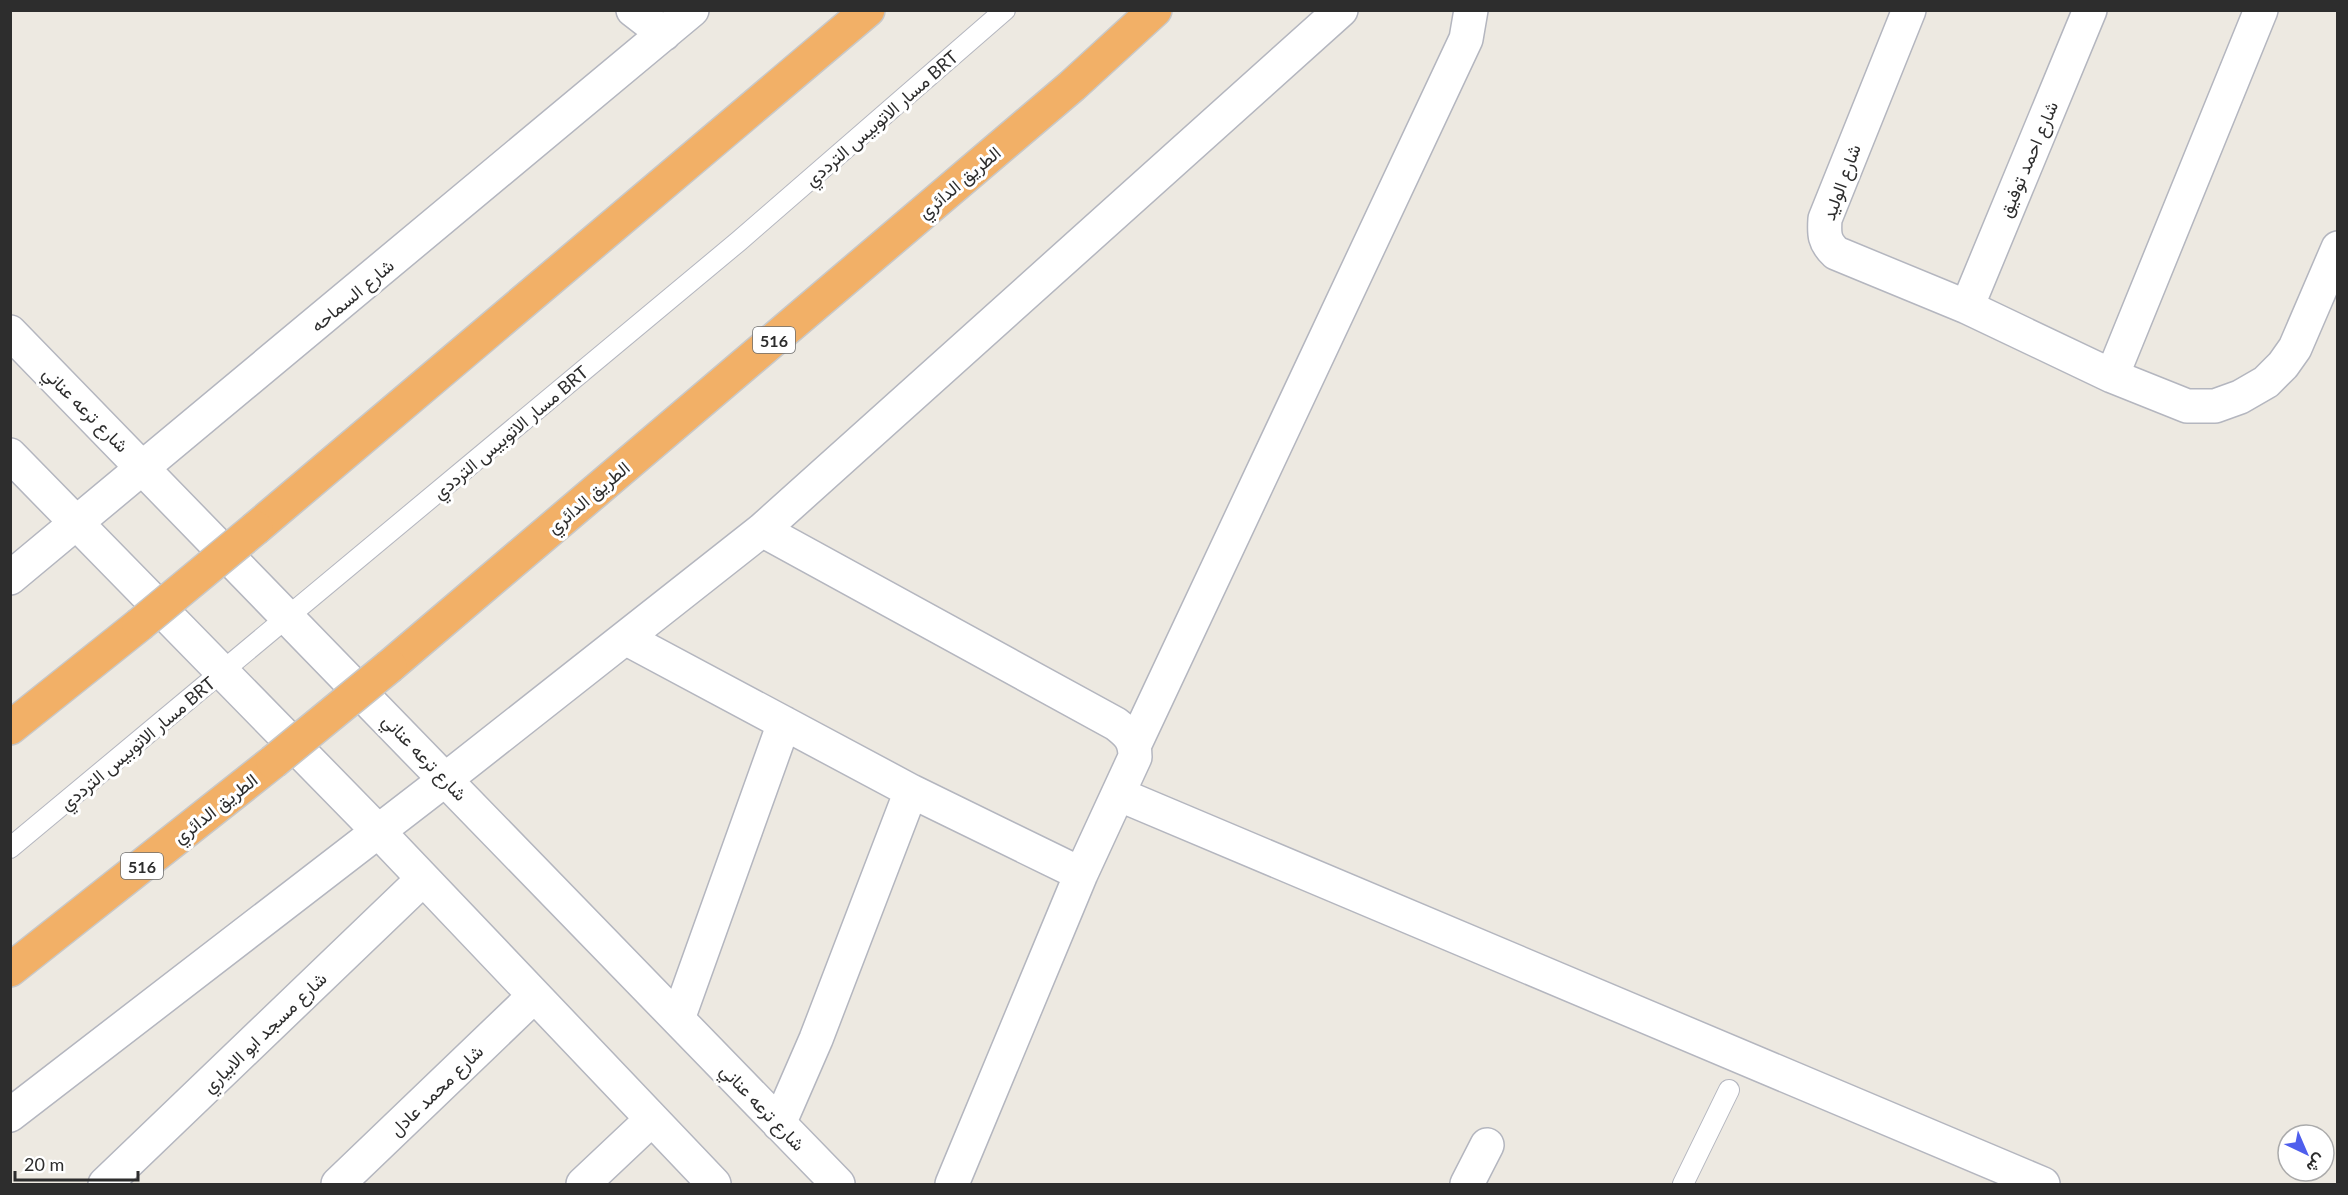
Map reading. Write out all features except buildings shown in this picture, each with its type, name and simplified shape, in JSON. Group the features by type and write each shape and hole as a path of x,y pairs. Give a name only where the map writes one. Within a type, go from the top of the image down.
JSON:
{"highway":[{"path":"10,728 256,528 868,10"},
{"name":"الطريق الدائري","path":"10,970 273,762 390,666 1054,102 1155,10"}],"street":[{"path":"633,10 664,34"},
{"name":"شارع السماحه","path":"10,578 692,10"},
{"path":"10,1115 446,779 762,530 1341,10"},
{"path":"952,1185 1081,874 1135,757 1135,744 1466,39 1471,10"},
{"name":"شارع الوليد","path":"1908,10 1825,219 1826,244 1836,253 1967,307"},
{"name":"شارع احمد توفيق","path":"1967,307 2090,10"},
{"path":"2112,376 2261,10"},
{"path":"1967,307 2112,376 2187,406 2216,406 2240,397 2266,382 2283,365 2295,348 2337,248"},
{"name":"شارع ترعه عناني","path":"10,332 838,1185"},
{"path":"10,455 377,830 714,1185"},
{"path":"762,530 1116,724 1129,734 1135,744"},
{"path":"625,638 911,791 1081,874"},
{"path":"678,1019 784,723"},
{"path":"779,1124 816,1039 911,791"},
{"path":"1118,794 2043,1185"},
{"name":"شارع مسجد ابو الابياري","path":"105,1185 423,879"},
{"name":"شارع محمد عادل","path":"338,1185 534,996"},
{"path":"583,1185 652,1119"},
{"path":"1467,1185 1487,1145"}],"lane":[{"name":"مسار الاتوبيس الترددي BRT","path":"10,848 739,242 1005,10"},
{"path":"1683,1185 1729,1089"}]}
